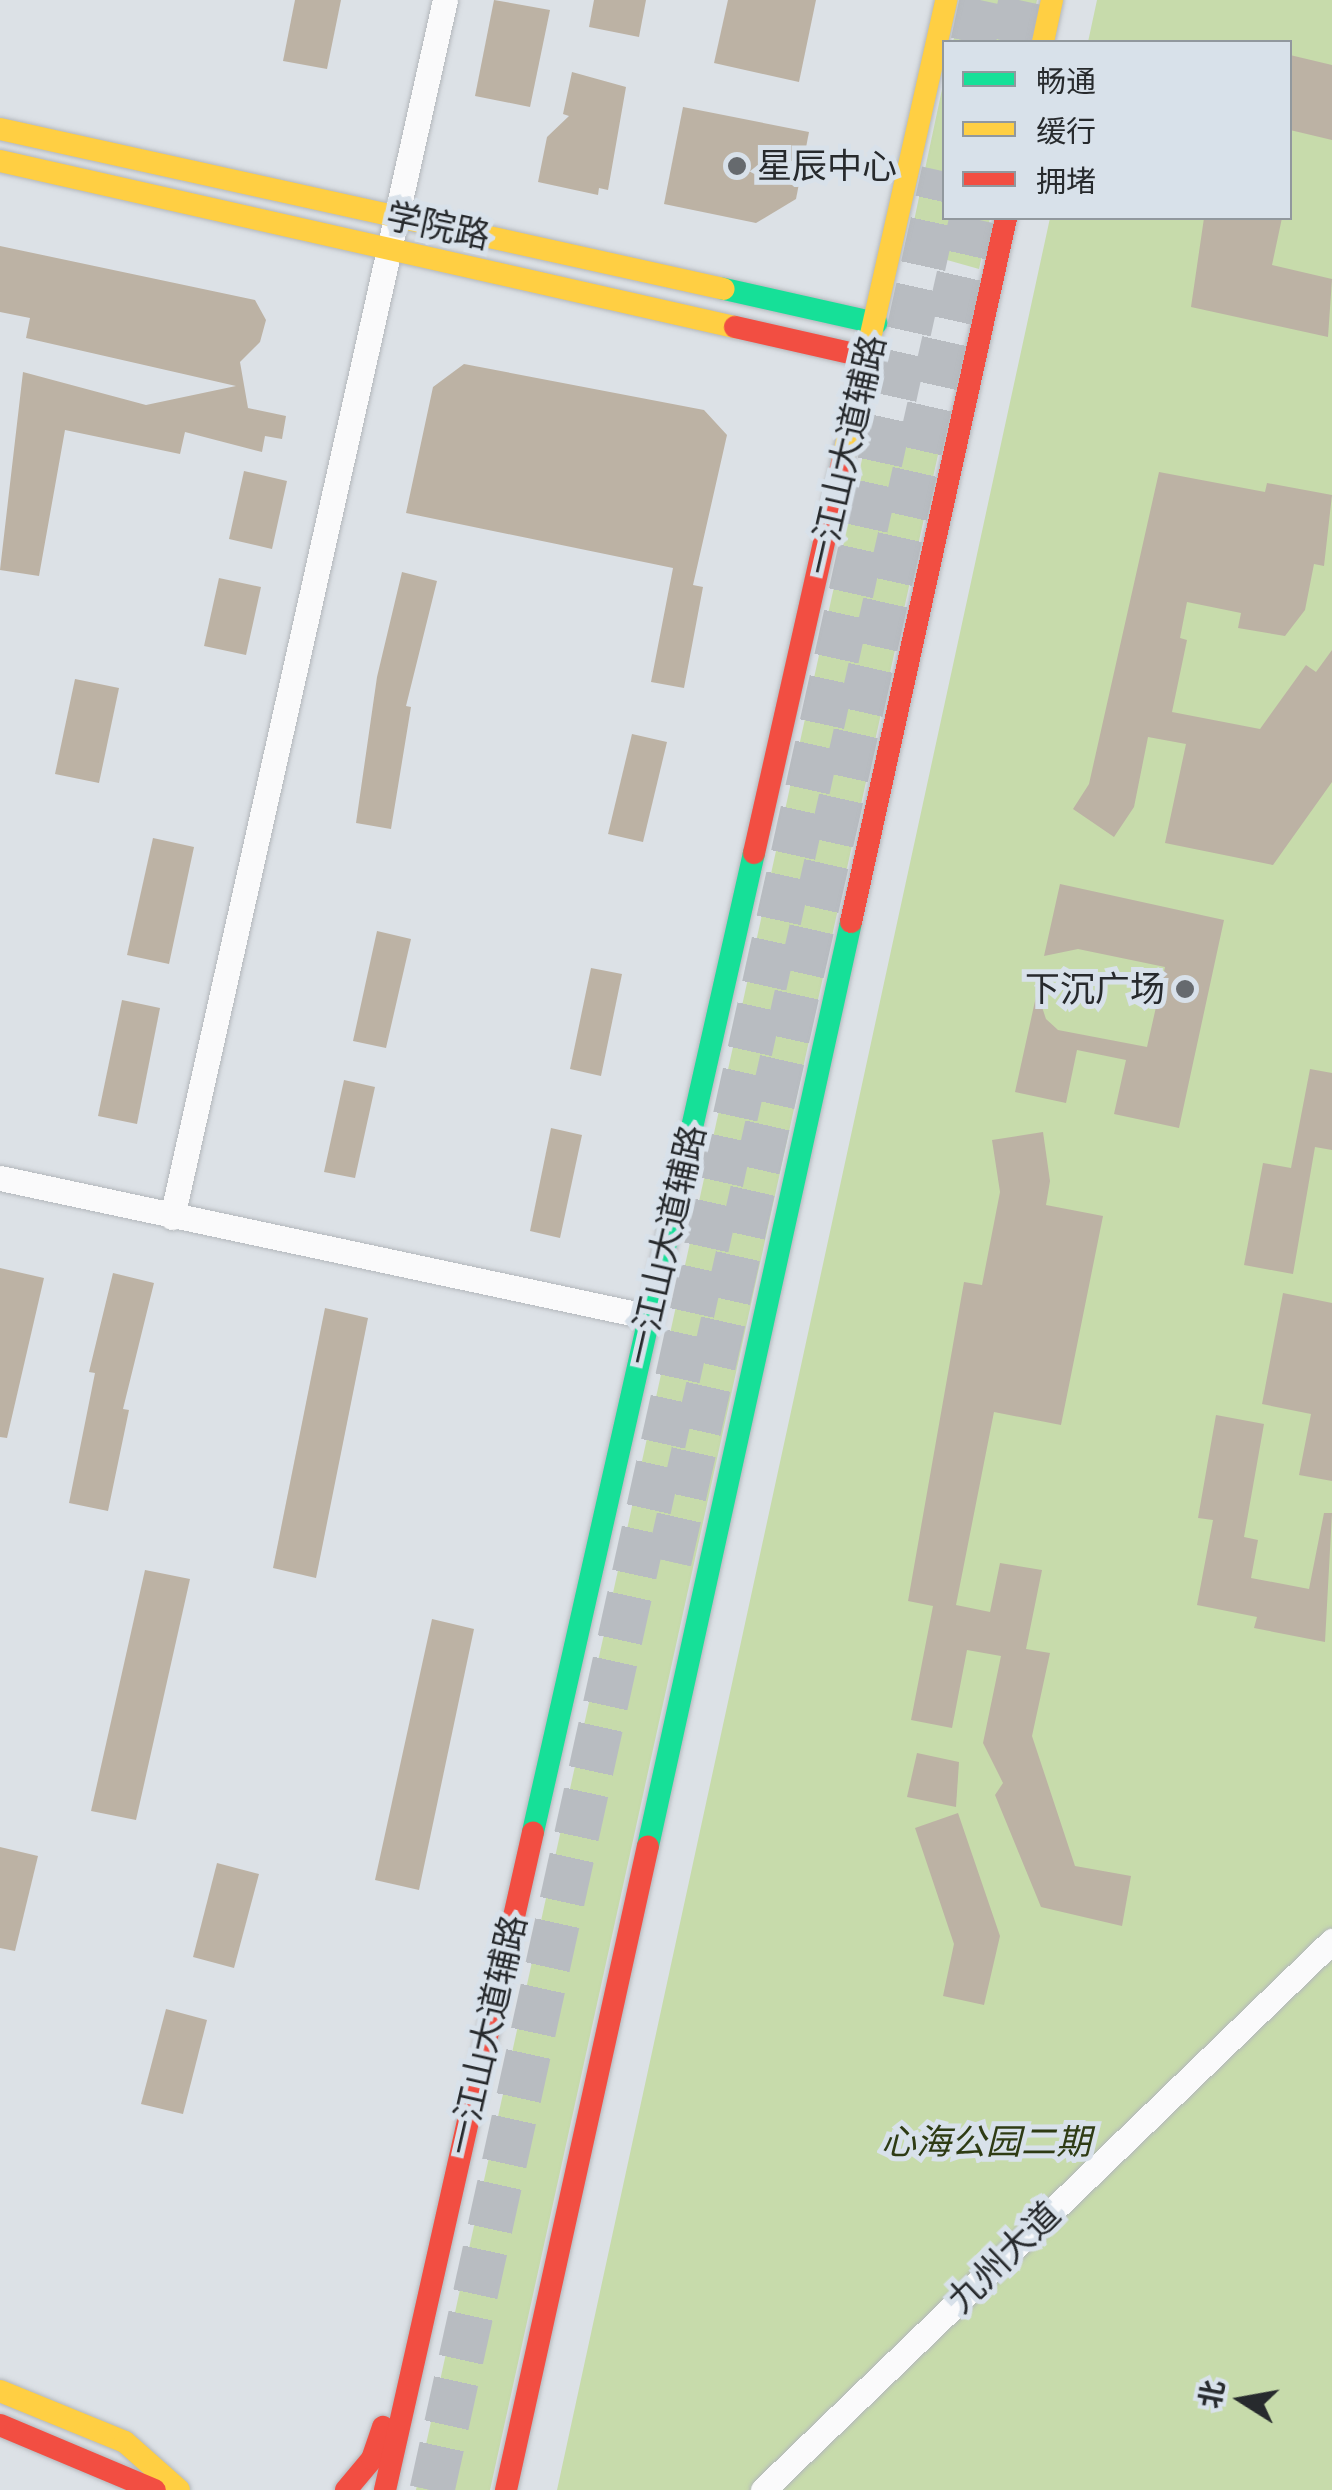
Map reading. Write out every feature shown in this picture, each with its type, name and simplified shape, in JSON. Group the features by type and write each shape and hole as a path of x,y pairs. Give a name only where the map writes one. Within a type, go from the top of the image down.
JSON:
{"main road":[{"name":"一江山大道辅路","path":"385,2490 946,0"},
{"path":"1043,40 1052,0"},
{"name":"学院路","path":"0,129 876,323"},
{"name":"学院路","path":"0,161 391,246 867,357"},
{"path":"506,2490 1006,220"},
{"path":"346,2490 372,2460 456,2173"},
{"path":"0,2391 125,2442 178,2490"},
{"path":"0,2425 155,2490"}],"street":[{"path":"172,1216 445,0"},
{"path":"0,1178 650,1317"},
{"name":"九州大道","path":"763,2490 1332,1940"}],"green space":[{"path":"962,0 1037,0 1028,40 953,40"},
{"name":"心海公园二期","path":"1097,0 1332,0 1332,2490 557,2490 1050,220 1292,220 1292,40 1088,40"},
{"path":"942,89 942,220 990,220 979,269 908,249"},
{"path":"870,423 941,441 490,2490 416,2490"}],"building":[{"path":"295,0 341,0 327,69 283,61"},
{"path":"494,0 550,10 530,107 475,96"},
{"path":"594,0 646,0 639,37 589,27"},
{"path":"728,0 816,0 799,82 714,63"},
{"path":"1292,55 1332,65 1332,140 1292,130"},
{"path":"572,72 626,87 608,190 599,188 598,195 538,182 547,137 569,116 563,114"},
{"name":"星辰中心","path":"683,107 809,132 796,199 756,223 664,204"},
{"path":"1204,220 1282,220 1272,265 1332,279 1328,337 1191,307"},
{"path":"0,246 255,300 266,320 260,342 240,362 248,408 286,416 282,439 265,436 262,452 185,432 180,454 65,430 39,576 0,570 23,372 146,405 236,386 26,338 30,318 0,312"},
{"path":"464,364 704,410 727,435 693,585 703,587 684,688 651,682 673,568 406,513 433,387"},
{"path":"244,471 287,481 272,549 229,539"},
{"path":"1159,472 1265,492 1267,483 1332,495 1324,566 1314,564 1305,610 1285,636 1238,628 1241,613 1187,602 1180,638 1187,640 1172,712 1260,729 1306,665 1316,672 1332,650 1332,782 1273,865 1165,843 1186,744 1148,737 1134,807 1114,837 1073,809 1089,784"},
{"path":"402,572 437,581 406,706 411,707 391,829 356,823 377,677"},
{"path":"219,578 261,587 246,655 204,646"},
{"path":"75,679 119,688 99,783 55,774"},
{"path":"632,734 667,742 643,842 608,834"},
{"path":"153,838 194,847 169,964 127,955"},
{"name":"下沉广场","path":"1060,884 1224,920 1179,1128 1114,1114 1126,1060 1077,1050 1066,1103 1015,1092 1037,992 1046,1019 1058,1030 1147,1047 1165,967 1078,949 1044,956"},
{"path":"377,931 411,939 386,1048 353,1041"},
{"path":"591,968 622,974 601,1076 570,1069"},
{"path":"122,1000 160,1008 137,1124 98,1116"},
{"path":"1310,1069 1332,1073 1332,1150 1315,1147 1293,1274 1244,1265 1263,1163 1291,1168"},
{"path":"344,1080 375,1087 355,1178 324,1172"},
{"path":"551,1128 582,1135 560,1238 530,1231"},
{"path":"1043,1132 1050,1181 1046,1205 1103,1216 1061,1425 994,1412 956,1605 990,1612 1000,1563 1042,1570 1026,1649 1050,1653 1032,1736 1075,1866 1131,1876 1122,1926 1041,1907 995,1795 1003,1783 983,1743 1001,1656 967,1650 952,1728 911,1720 933,1606 908,1601 964,1282 982,1285 1000,1192 992,1140"},
{"path":"0,1268 44,1278 7,1438 0,1437"},
{"path":"113,1273 154,1283 123,1409 129,1410 108,1511 69,1503 95,1373 89,1372"},
{"path":"1283,1293 1332,1303 1332,1481 1299,1475 1311,1414 1262,1404"},
{"path":"325,1308 368,1318 316,1578 273,1568"},
{"path":"1216,1415 1264,1424 1244,1537 1258,1540 1251,1578 1309,1589 1324,1513 1332,1513 1325,1642 1254,1628 1257,1617 1197,1605 1213,1520 1198,1518"},
{"path":"145,1570 190,1579 136,1820 91,1811"},
{"path":"432,1619 474,1629 419,1890 375,1880"},
{"path":"917,1753 959,1762 956,1807 907,1797"},
{"path":"958,1813 1000,1936 984,2005 943,1996 954,1944 915,1828"},
{"path":"0,1847 38,1856 15,1951 0,1948"},
{"path":"217,1863 259,1874 234,1968 193,1957"},
{"path":"166,2009 207,2020 183,2114 141,2104"}],"tunnel":[{"path":"973,40 982,0"},
{"path":"1012,40 1021,0"},
{"path":"432,2490 942,180"},
{"path":"669,1561 972,220"}],"traffic: fast":[{"path":"724,289 876,323"},
{"path":"533,1832 754,853"},
{"path":"648,1846 851,922"}],"traffic: slow":[{"path":"842,463 946,0"},
{"path":"1043,40 1052,0"},
{"path":"0,129 724,289"},
{"path":"0,161 735,327"},
{"path":"0,2391 125,2442 179,2490"}],"traffic: jam":[{"path":"851,922 1006,220"},
{"path":"735,327 867,357"},
{"path":"754,853 842,463"},
{"path":"385,2490 533,1832"},
{"path":"506,2490 648,1846"},
{"path":"0,2425 155,2490"},
{"path":"346,2490 372,2459 383,2427"}],"place":[{"name":"星辰中心","path":"737,166"},
{"name":"下沉广场","path":"1185,989"}]}
